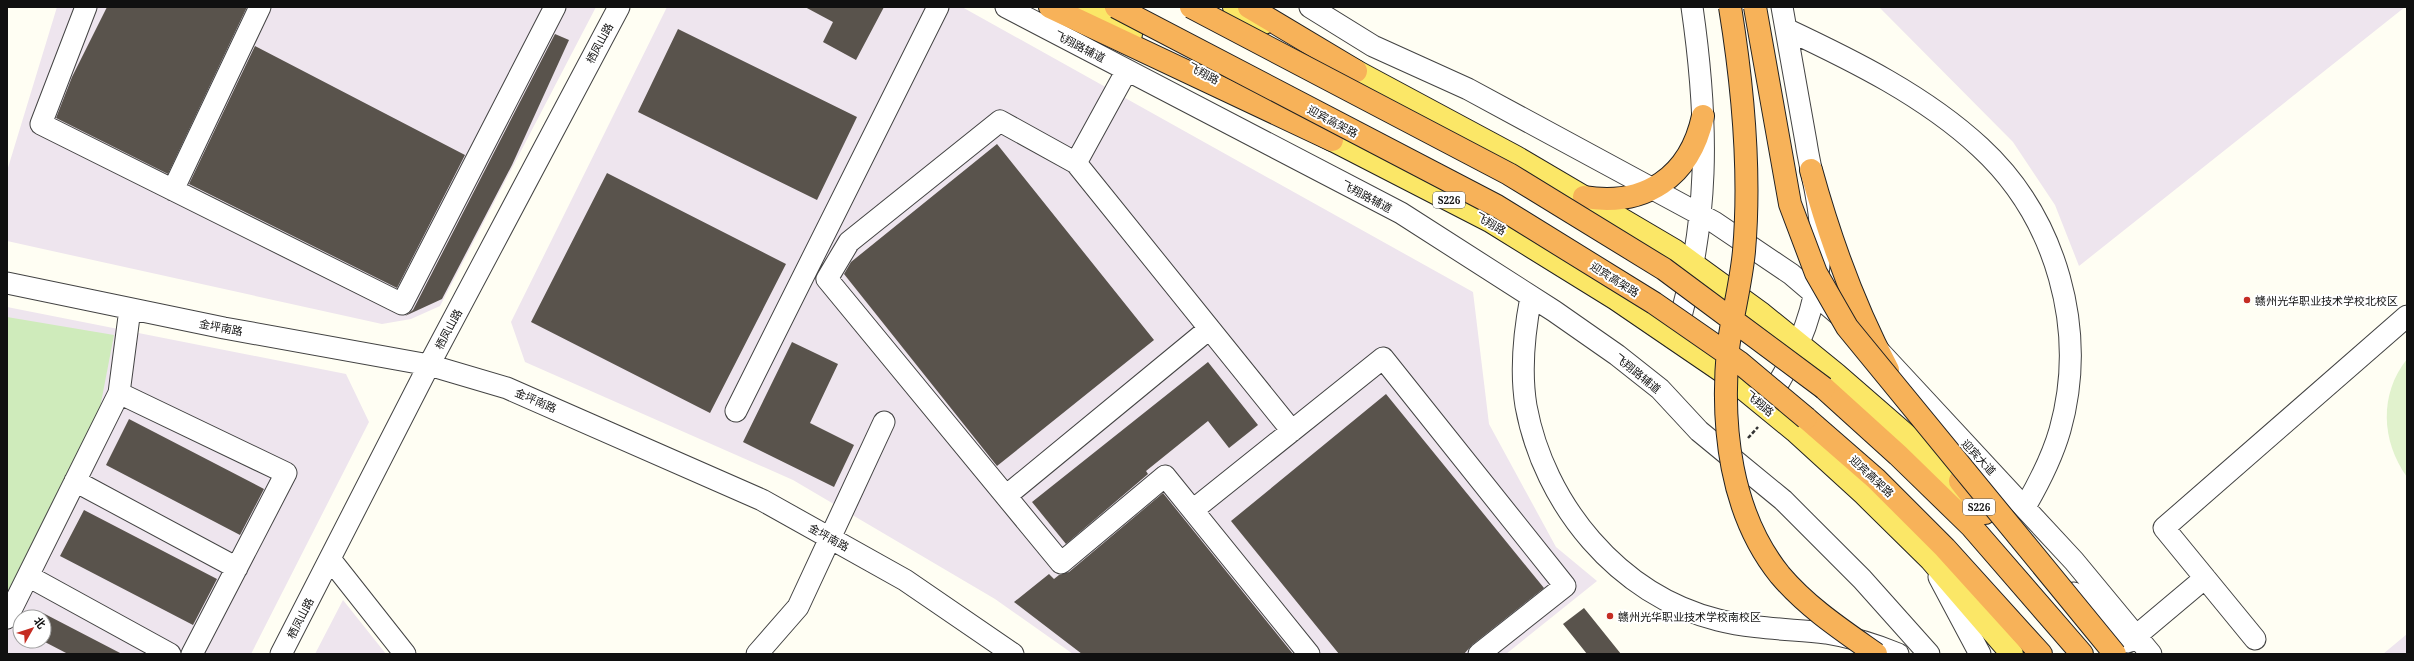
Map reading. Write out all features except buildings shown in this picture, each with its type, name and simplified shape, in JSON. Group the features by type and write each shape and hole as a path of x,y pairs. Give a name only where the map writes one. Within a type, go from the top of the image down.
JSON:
{"highway":[{"path":"1050,7 1332,140"},
{"name":"迎宾高架路","path":"1116,7 1497,206 1654,303 1739,362 1876,479 1945,548 2041,654"},
{"path":"1191,7 1509,174 1664,269 1824,388 1898,455 1971,526 2082,654"},
{"path":"1249,7 1356,71"},
{"path":"1730,7 1744,131 1747,208 1744,253 1728,350 1726,414 1732,470 1750,527 1780,575 1822,616 1876,654"},
{"path":"1755,7 1790,204 1816,274 1847,327 2115,654"},
{"path":"1584,197 1616,199 1632,196 1652,189 1674,173 1685,161 1694,147 1703,116"},
{"path":"1811,170 1841,266 1878,350 1903,396 1928,437 1985,513"}],"main road":[{"name":"飞翔路","path":"1079,7 1490,221 1616,300 1723,372 1795,431 1864,494 1931,560"},
{"name":"S226","path":"1234,7 1356,71 1584,197 1674,250 1694,264 1799,344 1913,441 1985,513 2108,654"},
{"name":"S226","path":"1931,560 2012,654"}],"street":[{"path":"86,7 41,124 402,304 555,7"},
{"path":"173,190 260,7"},
{"name":"栖凤山路","path":"281,654 429,365 618,7"},
{"path":"736,411 938,7"},
{"name":"飞翔路辅道","path":"1006,7 1401,213 1531,297 1617,355 1660,389 1699,431 1788,505 1862,579 1929,654"},
{"path":"1310,7 1373,46 1468,89 1701,215"},
{"path":"1674,339 1694,264 1701,215 1705,157 1703,116 1692,7"},
{"path":"1764,406 1784,374 1799,344 1814,294 1820,250 1820,223 1782,7"},
{"path":"1786,29 1875,74 1959,129 2000,168 2018,190 2036,220 2056,265 2063,292 2068,320 2070,376 2066,404 2055,444 2039,483 2025,507"},
{"path":"1076,163 1127,70"},
{"path":"1292,431 1076,163 1000,121 849,242 826,279 1061,563 1165,476 1309,654"},
{"name":"迎宾大道","path":"1701,215 1791,274 1878,350 2074,561 2139,645 2151,654"},
{"name":"金坪南路","path":"7,283 224,328 429,365 507,388 762,500 905,580 1013,654"},
{"path":"1531,297 1525,337 1524,378 1532,431 1540,457 1565,506 1599,548 1641,584 1665,598 1709,617 1763,629 1828,634 1857,640 1898,654"},
{"path":"7,618 119,393 130,309"},
{"path":"2255,639 2164,528 2407,316"},
{"path":"1006,496 1209,329"},
{"path":"1193,510 1383,358 1565,586 1480,654"},
{"path":"119,393 286,473 192,654"},
{"path":"757,654 798,607 884,422"},
{"path":"75,481 237,568"},
{"path":"1985,513 2139,645 2205,578"},
{"path":"330,559 405,654"},
{"path":"1931,560 1980,654"},
{"path":"28,576 170,654"}],"shaded area":[{"path":"57,7 596,7 440,306 411,319 382,324 7,241 7,171"},
{"path":"667,7 962,7 1473,292 1489,424 1556,547 1597,581 1506,654 1073,654 995,599 793,480 525,362 511,322"},
{"path":"1879,7 2405,7 2079,266 2055,205 2013,142"},
{"path":"7,307 346,374 369,422 251,654 7,654"},
{"path":"343,600 386,654 315,654"},
{"path":"2407,634 2407,654 2383,654"}],"green space":[{"path":"7,317 114,335 100,408 7,595"},
{"path":"2407,359 2407,477 2398,463 2392,448 2388,433 2387,418 2388,402 2392,387 2398,373"}],"place":[{"name":"赣州光华职业技术学校北校区","path":"2247,300"},
{"name":"赣州光华职业技术学校南校区","path":"1610,616"}]}
